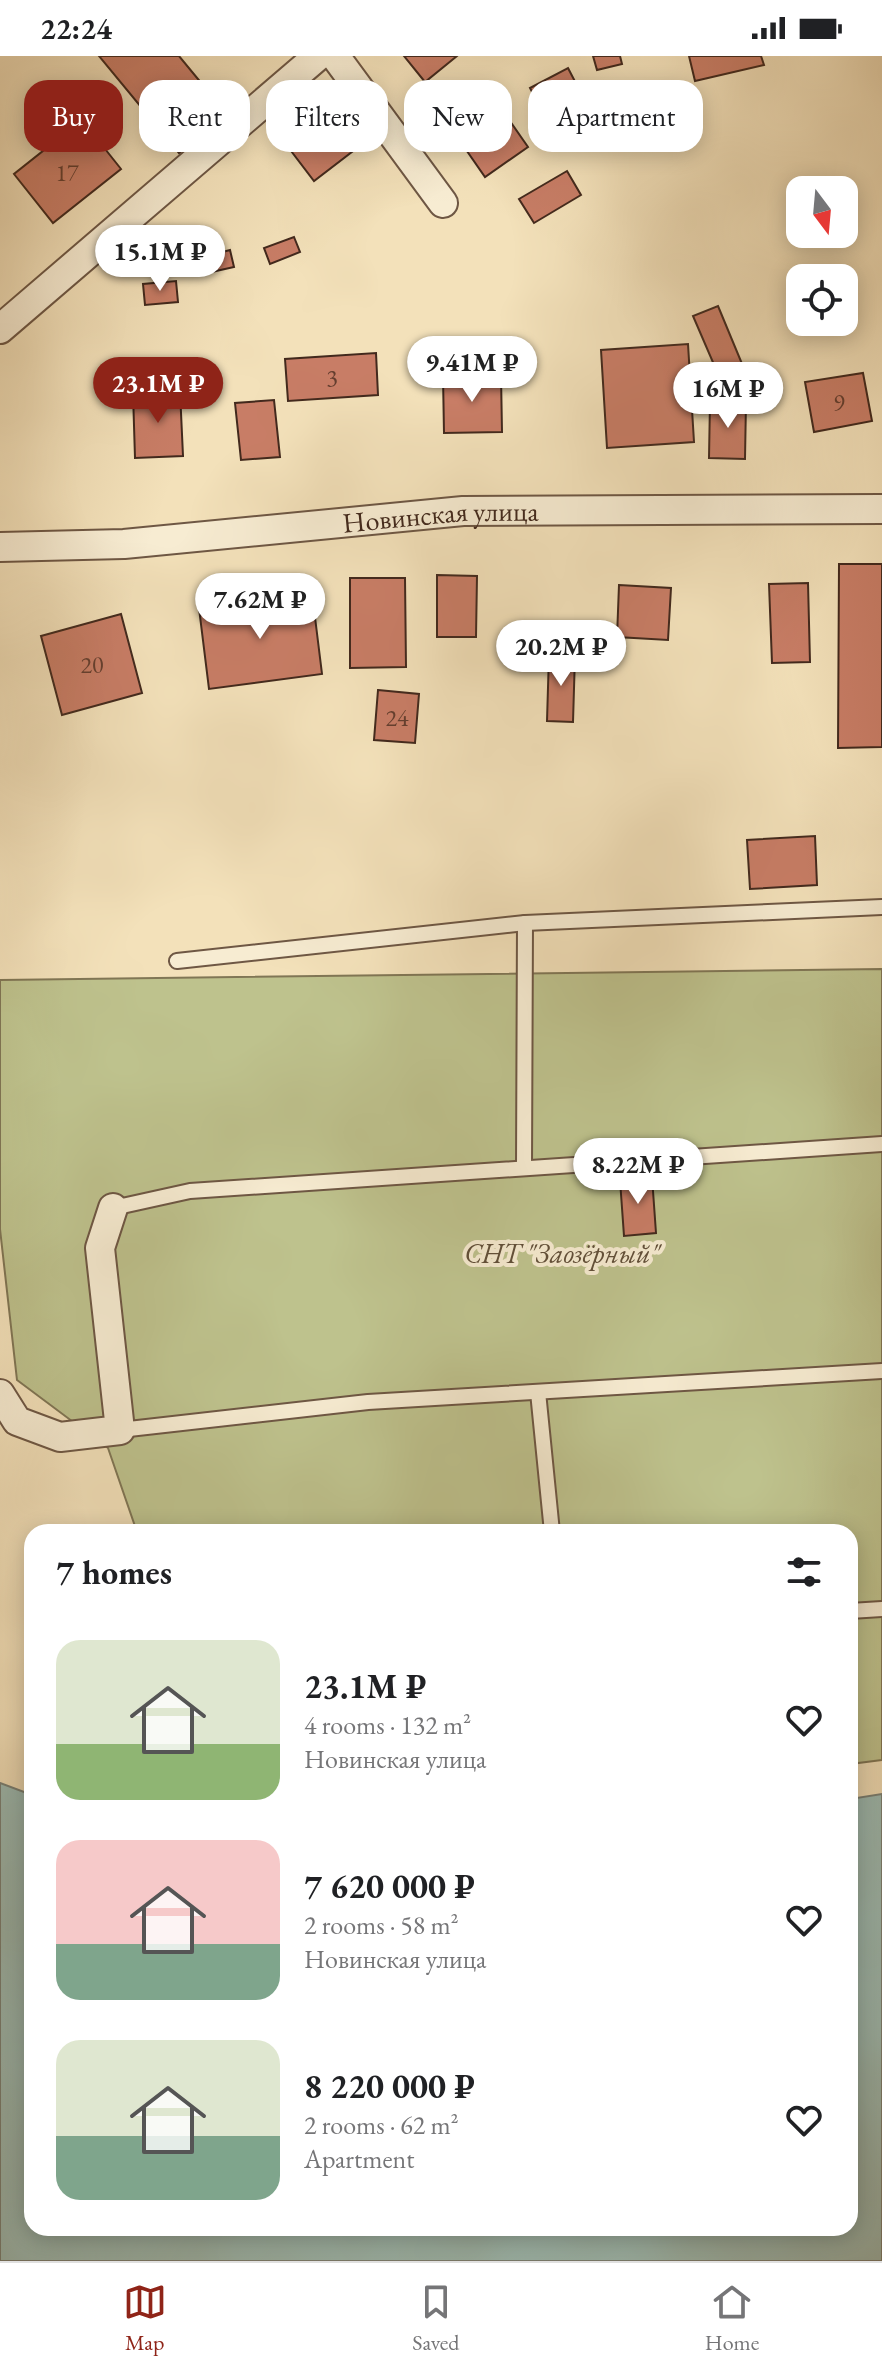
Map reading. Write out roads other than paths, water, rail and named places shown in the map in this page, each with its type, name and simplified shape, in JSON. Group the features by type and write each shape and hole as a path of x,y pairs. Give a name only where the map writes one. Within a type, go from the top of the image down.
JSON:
{"street":[{"path":"0,329 318,56"},
{"path":"335,56 443,203"},
{"name":"Новинская улица","path":"0,547 124,544 463,511 882,509"},
{"path":"0,1394 17,1421 60,1437 120,1430 100,1248 113,1208"}],"lane":[{"path":"177,961 525,923 882,907"},
{"path":"524,1167 525,923"},
{"path":"113,1208 190,1191 882,1144"},
{"path":"120,1430 368,1402 882,1371"},
{"path":"538,1392 551,1524"},
{"path":"858,1610 882,1609"}],"water":[{"path":"0,1783 24,1792 24,2236 858,2236 858,1798 882,1794 882,2261 0,2261"}],"park label":[{"name":"СНТ \"Заозёрный\"","path":"562,1253"}]}
